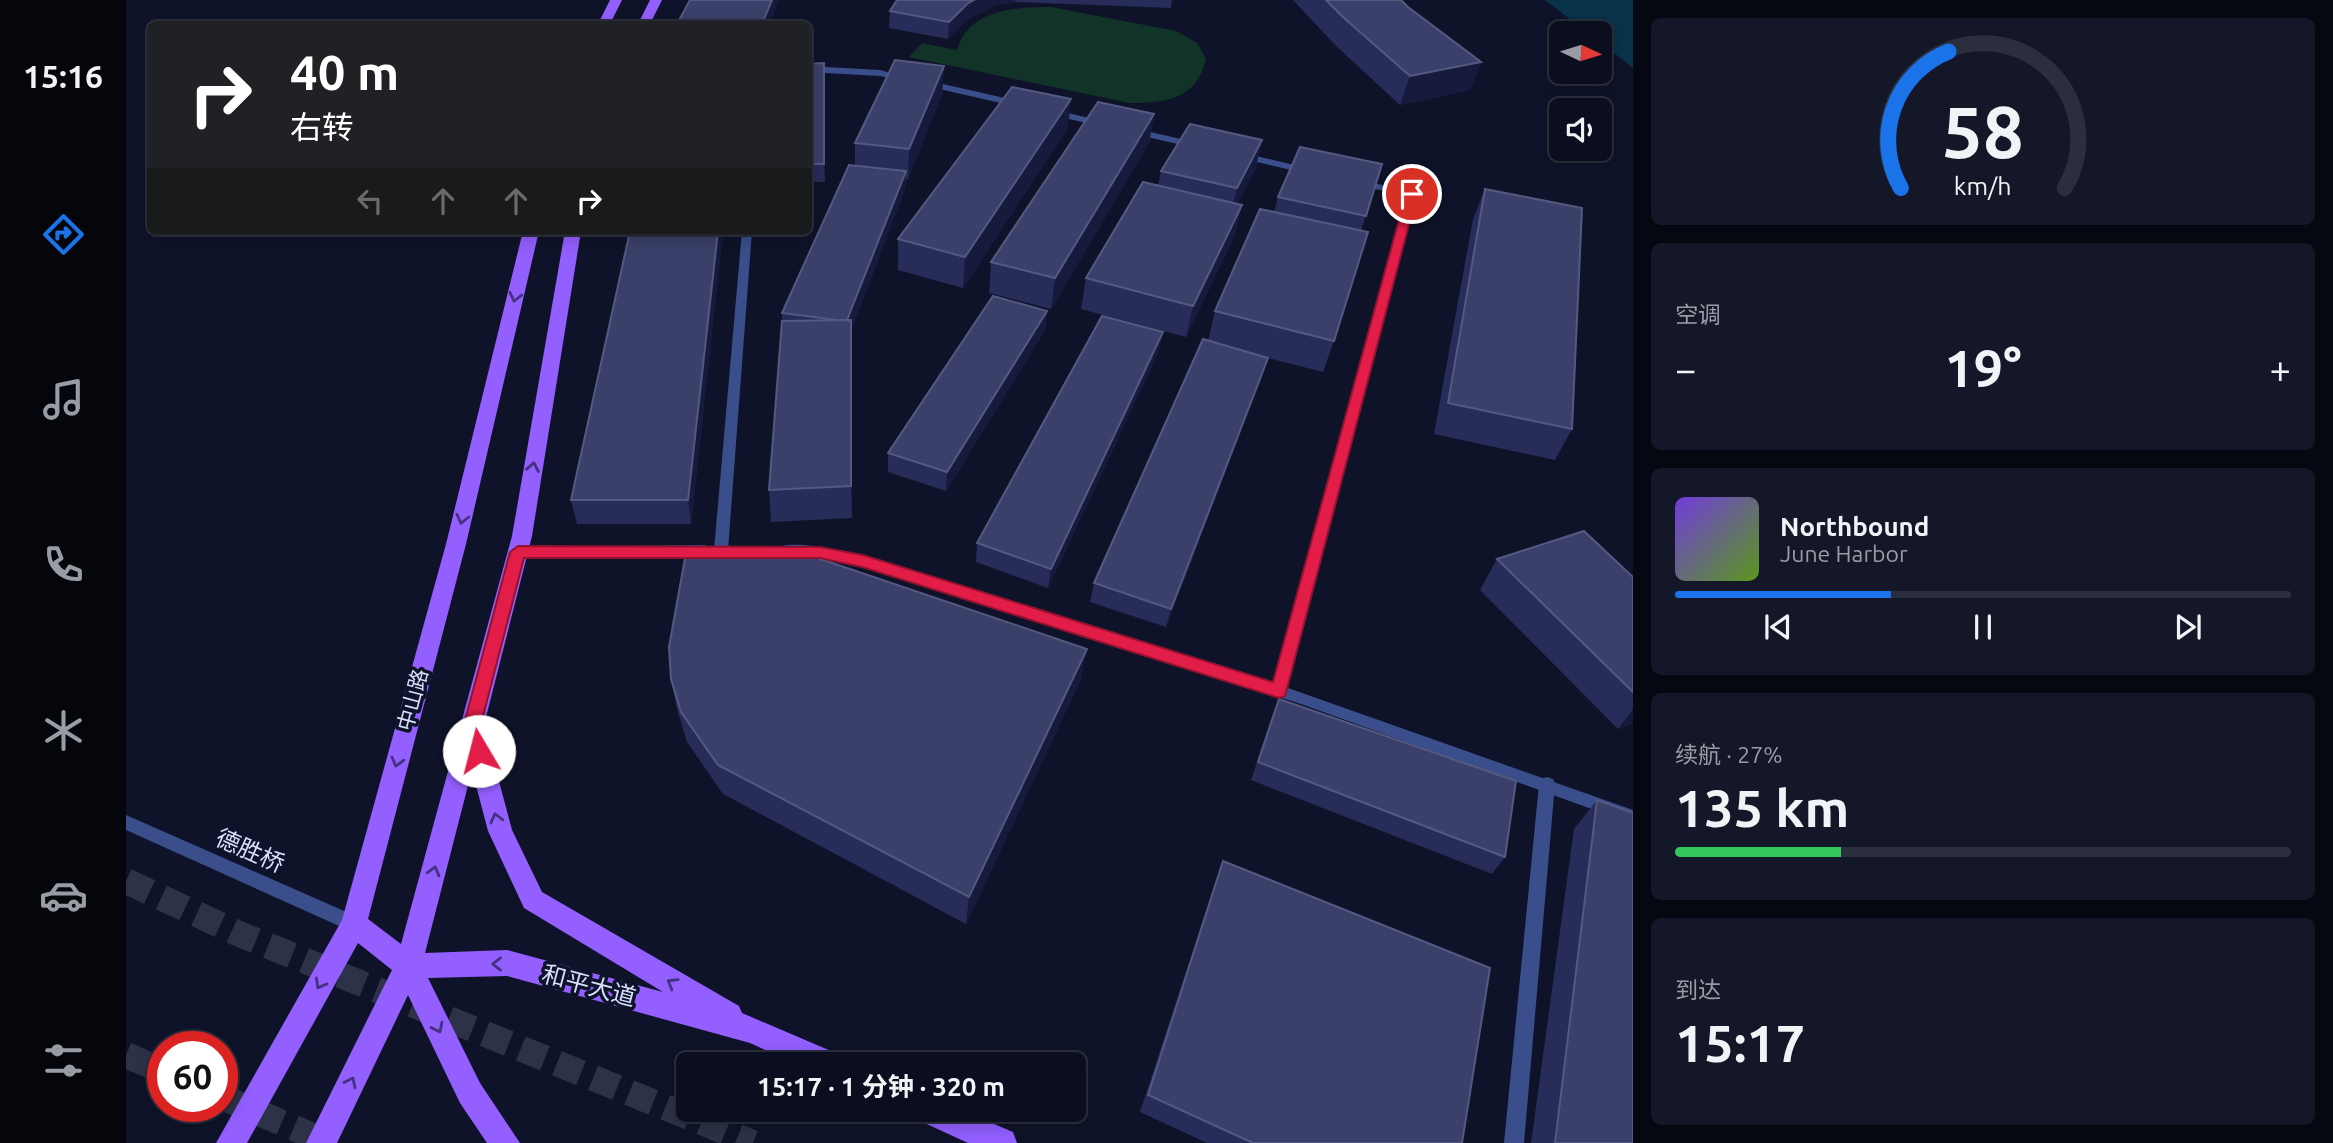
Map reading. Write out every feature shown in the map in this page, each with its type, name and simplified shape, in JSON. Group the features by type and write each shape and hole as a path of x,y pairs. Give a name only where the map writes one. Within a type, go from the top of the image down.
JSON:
{"main road":[{"path":"606,21 616,0"},
{"path":"646,21 656,0"},
{"name":"中山路","path":"231,1143 354,924 456,544 530,235"},
{"path":"321,1143 408,966 518,552 572,235"},
{"path":"472,724 500,831 533,900 752,1030"},
{"path":"354,924 408,966 470,1093 505,1143"},
{"name":"和平大道","path":"408,966 507,963 752,1030 801,1052"},
{"path":"955,1122 1002,1143"}],"street":[{"path":"812,69 880,73 1030,107"},
{"path":"1043,110 1111,126"},
{"path":"1125,129 1207,148"},
{"path":"1220,151 1316,173"},
{"path":"1279,691 1412,194 1343,179"},
{"path":"518,552 727,550 747,235"},
{"path":"767,550 820,552 863,561 1279,691 1547,784 1633,817"},
{"path":"1514,1143 1547,784"},
{"name":"德胜桥","path":"126,822 354,924"}],"green space":[{"path":"1051,7 1176,31 1197,43 1206,59 1202,72 1195,83 1178,96 1156,102 1130,103 909,57 922,43 957,50 963,36 972,26 995,13"}],"water":[{"path":"1545,0 1633,0 1633,68 1612,51 1612,21 1572,21"}],"building":[{"path":"690,0 772,0 763,21 679,21"},
{"path":"897,0 974,0 949,22 890,11"},
{"path":"1326,0 1401,0 1481,62 1410,76"},
{"path":"895,60 944,66 909,149 855,143"},
{"path":"824,63 824,164 812,164 812,64"},
{"path":"1012,87 1071,99 965,257 898,239"},
{"path":"1098,102 1154,114 1055,278 991,262"},
{"path":"1190,124 1262,140 1237,188 1161,171"},
{"path":"1300,147 1382,164 1366,216 1278,197"},
{"path":"849,165 906,171 847,320 782,313"},
{"path":"1143,182 1242,205 1193,306 1086,278"},
{"path":"1485,189 1582,208 1572,429 1448,403"},
{"path":"1260,209 1368,232 1334,341 1215,311"},
{"path":"629,235 718,235 688,500 571,500"},
{"path":"993,296 1047,311 947,472 888,453"},
{"path":"1102,316 1163,332 1051,569 977,543"},
{"path":"851,320 851,486 769,490 782,321"},
{"path":"1203,339 1268,358 1171,609 1094,583"},
{"path":"1584,531 1633,577 1633,692 1497,559"},
{"path":"687,547 788,548 1087,649 969,897 718,765 681,712 671,679 669,647"},
{"path":"1279,699 1516,781 1505,857 1258,762"},
{"path":"1597,800 1633,813 1633,1143 1555,1143"},
{"path":"1223,861 1490,968 1462,1143 1253,1143 1148,1095"}],"tunnel":[{"path":"126,881 237,933 753,1143"},
{"path":"126,1055 147,1064"},
{"path":"238,1104 329,1143"}],"route":[{"path":"479,751 472,724 518,552 820,552 863,561 1279,691 1412,194"}]}
